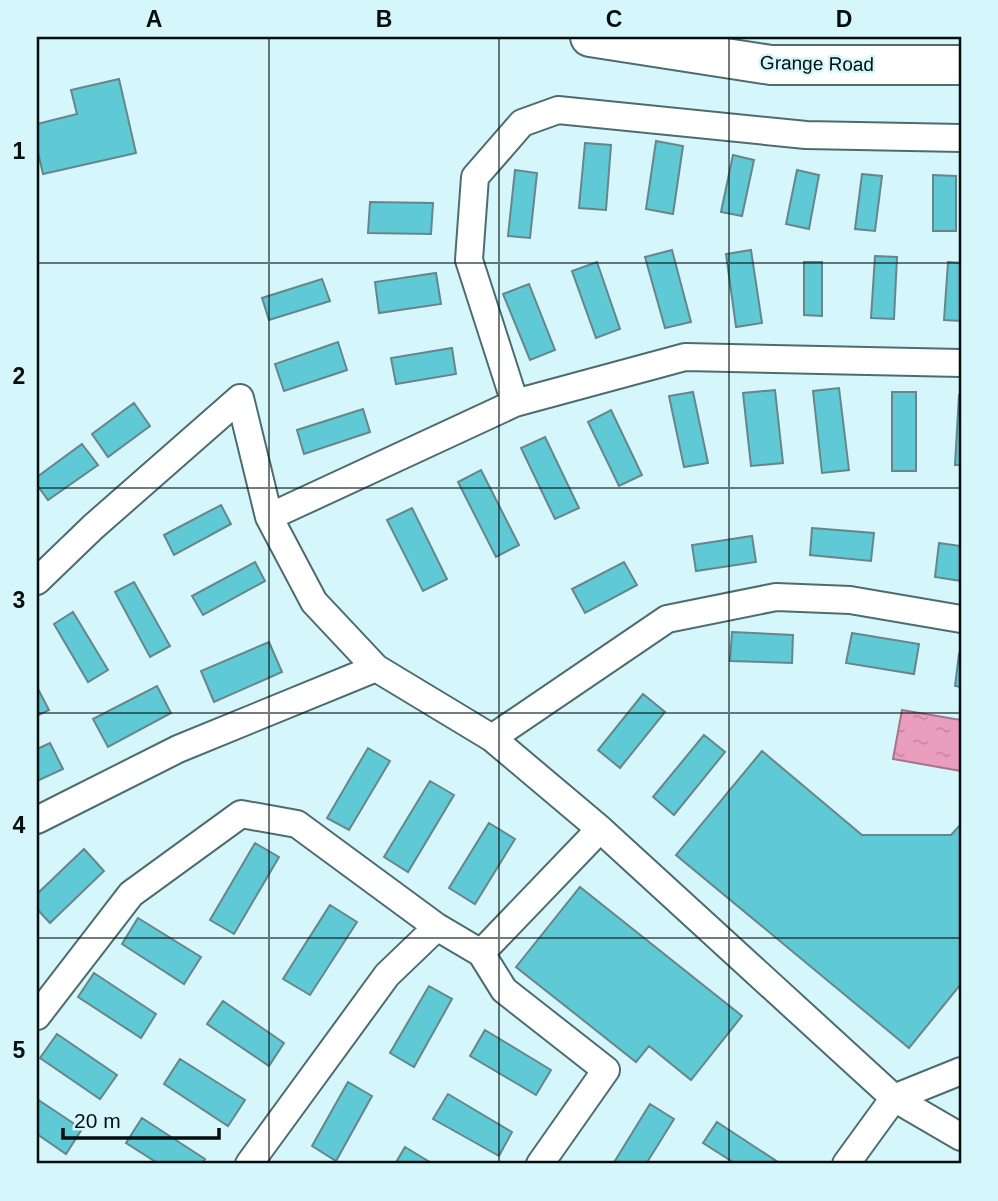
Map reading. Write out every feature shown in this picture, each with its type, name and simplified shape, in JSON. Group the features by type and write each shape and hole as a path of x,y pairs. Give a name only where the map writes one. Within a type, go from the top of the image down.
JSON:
{"street":[{"name":"Grange Road","path":"590,37 771,65 961,65"}],"lane":[{"path":"516,402 469,260 475,177 522,123 558,110 806,135 961,138"},
{"path":"269,517 516,402 685,357 961,363"},
{"path":"37,582 93,527 240,398 269,517 314,602 376,668 492,737 600,829 894,1098 961,1138"},
{"path":"492,737 667,619 776,597 850,600 961,619"},
{"path":"37,820 178,749 376,668"},
{"path":"37,1016 131,894 241,814 297,824 437,927 481,953 504,990 606,1070 540,1164"},
{"path":"481,953 600,829"},
{"path":"250,1164 387,975 437,927"},
{"path":"846,1164 894,1098 961,1071"}],"water":[{"path":"902,710 961,720 961,771 893,759"}],"building":[{"path":"119,79 136,153 43,174 37,148 37,124 77,114 71,90"},
{"path":"656,141 683,146 673,214 646,209"},
{"path":"585,143 611,145 606,210 579,208"},
{"path":"733,155 754,160 742,216 721,212"},
{"path":"515,170 537,173 530,238 508,236"},
{"path":"797,170 819,175 809,229 786,224"},
{"path":"862,174 882,176 875,231 855,229"},
{"path":"933,175 956,176 956,231 933,231"},
{"path":"370,202 433,203 431,234 368,233"},
{"path":"672,250 691,322 665,328 645,257"},
{"path":"751,250 762,323 736,327 726,254"},
{"path":"875,256 897,257 894,319 871,318"},
{"path":"597,262 620,329 596,338 572,271"},
{"path":"804,262 822,262 822,316 804,315"},
{"path":"948,262 961,263 961,321 944,320"},
{"path":"436,273 441,304 379,313 375,282"},
{"path":"322,279 330,301 269,320 262,298"},
{"path":"529,284 555,350 530,360 503,294"},
{"path":"338,342 347,370 284,391 275,364"},
{"path":"452,348 456,374 396,384 391,358"},
{"path":"839,388 849,470 822,473 813,391"},
{"path":"775,390 783,463 751,466 743,393"},
{"path":"693,392 708,463 684,467 669,396"},
{"path":"892,392 916,392 916,471 892,471"},
{"path":"959,395 961,465 955,465"},
{"path":"134,403 150,426 108,457 92,434"},
{"path":"363,409 370,432 304,454 297,430"},
{"path":"611,410 642,475 619,486 588,422"},
{"path":"545,437 579,508 555,519 521,448"},
{"path":"82,444 98,465 48,500 37,485 37,477"},
{"path":"481,470 519,545 496,557 458,482"},
{"path":"221,505 231,524 174,555 164,535"},
{"path":"412,508 447,579 423,591 387,520"},
{"path":"812,528 874,533 871,561 810,555"},
{"path":"752,536 756,562 696,571 692,545"},
{"path":"939,543 961,546 961,581 935,577"},
{"path":"255,562 265,581 203,615 192,596"},
{"path":"624,562 637,585 585,613 572,589"},
{"path":"134,582 170,646 150,657 115,592"},
{"path":"73,612 108,670 88,682 54,624"},
{"path":"732,632 793,635 792,663 730,661"},
{"path":"852,633 919,644 914,674 846,663"},
{"path":"269,642 282,672 214,702 201,671"},
{"path":"959,654 961,655 961,687 955,686"},
{"path":"157,686 171,713 108,747 93,719"},
{"path":"37,687 49,710 37,716"},
{"path":"643,694 665,712 620,768 598,750"},
{"path":"704,735 725,752 674,815 653,797"},
{"path":"50,743 63,769 37,781 37,749"},
{"path":"368,748 390,761 349,830 327,818"},
{"path":"762,751 862,835 951,835 961,824 961,984 909,1048 676,855"},
{"path":"430,781 454,795 408,872 384,857"},
{"path":"489,823 515,839 475,904 449,888"},
{"path":"255,843 279,857 234,934 210,920"},
{"path":"84,849 104,871 50,923 37,909 37,894"},
{"path":"580,887 742,1016 691,1080 649,1046 636,1062 516,967"},
{"path":"330,905 357,922 310,995 283,979"},
{"path":"138,918 201,957 184,984 122,944"},
{"path":"94,973 156,1014 141,1038 78,997"},
{"path":"429,986 452,999 414,1067 390,1053"},
{"path":"223,1001 284,1043 269,1066 207,1024"},
{"path":"485,1030 551,1070 536,1095 470,1056"},
{"path":"57,1034 117,1075 100,1099 40,1058"},
{"path":"180,1059 245,1100 228,1126 164,1084"},
{"path":"348,1082 372,1096 336,1161 312,1146"},
{"path":"448,1094 512,1132 499,1156 433,1119"},
{"path":"37,1099 82,1129 66,1154 37,1134"},
{"path":"650,1104 674,1119 646,1164 613,1164"},
{"path":"142,1118 205,1159 202,1164 159,1164 126,1143"},
{"path":"717,1122 781,1164 736,1164 703,1143"},
{"path":"405,1147 433,1164 395,1164"}]}
